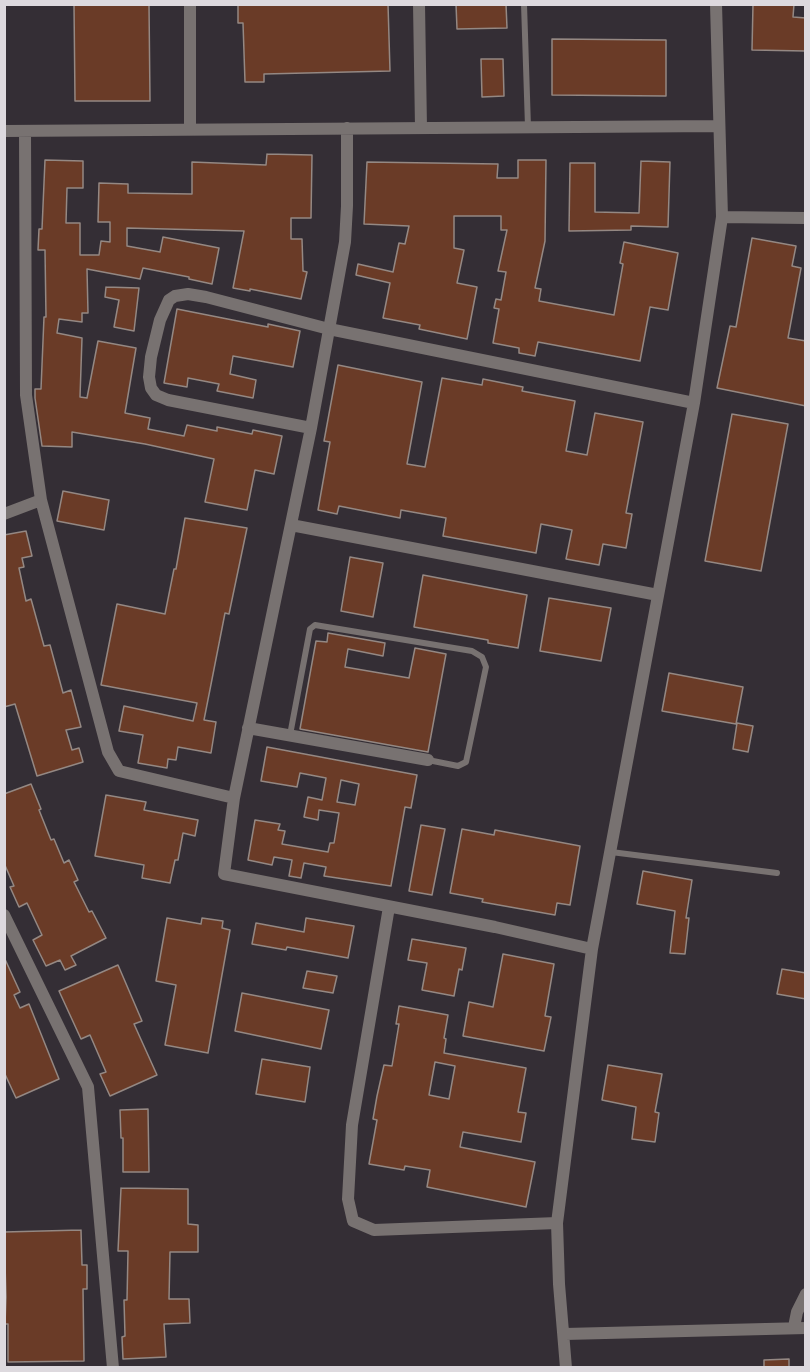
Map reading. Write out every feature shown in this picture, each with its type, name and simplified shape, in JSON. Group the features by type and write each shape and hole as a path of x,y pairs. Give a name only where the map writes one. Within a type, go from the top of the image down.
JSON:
{"street":[{"path":"190,4 190,129"},
{"path":"419,4 421,128"},
{"path":"566,1368 557,1223 592,949 694,403 722,217 716,4"},
{"path":"4,131 719,126"},
{"path":"347,128 345,242 311,428 234,798 224,874 592,949"},
{"path":"25,131 27,395 40,500 108,752 119,771 234,798"},
{"path":"722,217 806,218"},
{"path":"311,428 168,400 156,395 151,388 149,377 151,357 164,307 169,300 175,296 188,294 206,297 329,329 694,403"},
{"path":"4,514 40,500"},
{"path":"291,525 658,595"},
{"path":"248,729 428,760"},
{"path":"389,907 352,1125 348,1199 353,1221 374,1230 557,1223"},
{"path":"4,915 88,1087 113,1368"},
{"path":"565,1334 800,1327 797,1312 806,1294"}],"lane":[{"path":"524,4 528,127"},
{"path":"290,736 310,629 315,625 472,651 482,657 486,667 465,765 458,766 428,760"},
{"path":"609,852 777,873"}],"building":[{"path":"74,4 149,4 150,101 75,101"},
{"path":"238,4 388,4 390,71 264,74 264,82 245,82 243,23 238,23"},
{"path":"456,4 506,4 507,28 457,29"},
{"path":"753,4 794,4 793,17 806,18 806,51 752,50"},
{"path":"552,39 666,40 666,96 552,95"},
{"path":"481,59 503,59 504,96 482,97"},
{"path":"267,154 312,155 311,218 291,218 291,239 302,239 303,271 307,272 301,299 233,288 244,231 127,228 127,246 160,252 163,237 219,248 212,284 143,268 140,279 87,269 88,313 82,313 82,322 59,319 57,333 82,338 80,397 87,398 98,341 136,348 125,413 150,418 148,429 184,436 187,425 217,431 217,427 252,434 253,430 282,436 274,474 255,470 247,510 205,502 214,459 145,444 72,432 72,447 42,446 35,389 41,389 44,317 46,317 45,250 38,250 39,229 42,229 45,160 83,161 83,188 67,188 66,223 80,223 80,255 99,255 101,241 110,242 110,222 98,222 99,183 128,184 128,193 192,194 192,162 266,165"},
{"path":"518,160 546,160 545,241 535,288 541,289 539,301 614,315 623,264 620,263 624,242 678,253 668,310 650,307 640,361 538,342 535,356 519,353 519,348 493,343 499,309 494,308 496,299 501,300 506,272 498,271 507,230 501,230 501,216 454,216 454,248 464,250 457,283 477,287 467,339 419,329 420,325 383,318 390,283 356,275 358,264 393,272 399,243 405,244 409,226 364,224 367,162 498,164 497,178 518,178"},
{"path":"641,161 670,162 668,227 631,226 631,230 569,231 570,163 595,163 595,212 639,213"},
{"path":"752,238 796,246 792,266 801,268 788,338 806,341 806,406 717,388 730,326 736,327"},
{"path":"106,287 139,288 134,331 114,327 119,300 105,297"},
{"path":"177,309 300,331 293,367 233,356 230,374 256,380 253,398 217,391 219,384 188,378 187,387 164,383"},
{"path":"338,365 422,382 407,464 425,467 442,378 482,385 483,379 523,387 522,391 575,401 566,451 587,455 595,413 643,422 626,513 632,514 626,548 603,544 599,565 566,559 572,530 541,524 536,553 443,536 446,518 401,510 400,518 339,506 337,514 318,510 330,442 324,441"},
{"path":"732,414 788,424 761,571 705,561"},
{"path":"63,491 109,500 104,530 57,521"},
{"path":"185,518 247,528 229,614 225,613 204,720 216,722 211,753 178,747 176,760 168,759 167,768 138,763 143,735 119,731 124,706 193,721 197,703 101,685 117,604 165,614"},
{"path":"26,531 32,556 22,558 24,567 19,568 26,601 31,599 44,646 50,645 63,693 71,690 81,727 66,730 72,750 79,748 83,762 37,776 15,704 4,707 4,535"},
{"path":"350,557 383,563 373,617 341,611"},
{"path":"423,575 527,595 518,648 488,643 488,640 414,627"},
{"path":"549,598 611,608 601,661 540,651"},
{"path":"328,633 385,643 383,656 348,649 345,667 409,678 415,648 446,654 428,752 300,729 316,641 327,642"},
{"path":"669,673 743,687 736,724 662,711"},
{"path":"737,723 753,726 748,752 733,749"},
{"path":"267,747 417,775 411,808 405,807 391,886 324,876 326,867 304,863 301,878 289,876 292,860 274,857 272,865 248,860 255,820 280,824 278,830 285,831 282,844 328,852 330,843 334,843 339,813 319,810 318,820 304,817 308,797 322,800 326,778 300,773 297,787 261,781","holes":["341,780 359,784 355,805 337,802"]},
{"path":"31,784 51,840 54,839 64,863 69,860 78,880 74,882 89,912 92,911 106,938 71,956 76,965 65,970 60,960 46,966 33,940 42,935 27,903 19,907 10,887 14,886 4,863 4,794"},
{"path":"106,795 146,802 144,810 198,820 195,836 183,833 178,860 175,860 170,883 142,878 144,865 95,856"},
{"path":"421,825 445,829 432,895 409,891"},
{"path":"462,829 494,835 495,830 580,846 570,905 557,903 555,915 482,902 483,899 450,893"},
{"path":"643,871 692,880 686,918 689,918 685,954 670,953 675,911 637,904"},
{"path":"167,918 201,924 202,918 223,921 222,928 230,930 208,1053 165,1045 176,985 156,981"},
{"path":"306,918 354,926 348,958 287,947 286,950 252,944 256,923 304,932"},
{"path":"412,939 466,948 454,996 422,990 427,963 408,960"},
{"path":"503,954 554,964 545,1016 551,1017 544,1051 463,1036 469,1002 493,1007"},
{"path":"4,957 20,992 14,995 20,1008 29,1004 59,1079 16,1098 4,1072"},
{"path":"118,965 142,1021 134,1024 157,1075 110,1096 100,1074 106,1072 90,1035 81,1039 59,991"},
{"path":"782,969 806,973 806,999 777,994"},
{"path":"307,971 337,976 333,993 303,988"},
{"path":"242,993 329,1010 321,1049 235,1031"},
{"path":"399,1006 448,1015 444,1053 526,1068 518,1112 526,1113 521,1142 463,1132 460,1147 535,1162 526,1207 427,1187 430,1170 405,1166 404,1170 369,1164 377,1120 373,1119 377,1096 384,1065 392,1066 399,1024 396,1024","holes":["435,1062 455,1066 449,1099 429,1095"]},
{"path":"262,1059 310,1067 305,1102 256,1094"},
{"path":"608,1065 662,1074 655,1112 659,1113 655,1142 632,1139 636,1107 602,1100"},
{"path":"148,1109 149,1172 123,1172 120,1110"},
{"path":"121,1188 188,1189 188,1224 198,1225 198,1252 170,1252 169,1299 189,1299 190,1323 164,1324 166,1357 123,1359 122,1337 125,1336 124,1300 127,1300 128,1251 118,1251"},
{"path":"81,1230 82,1265 87,1265 87,1289 83,1289 84,1361 8,1362 8,1324 5,1324 4,1232"},
{"path":"789,1359 789,1368 764,1368 764,1360"}]}
